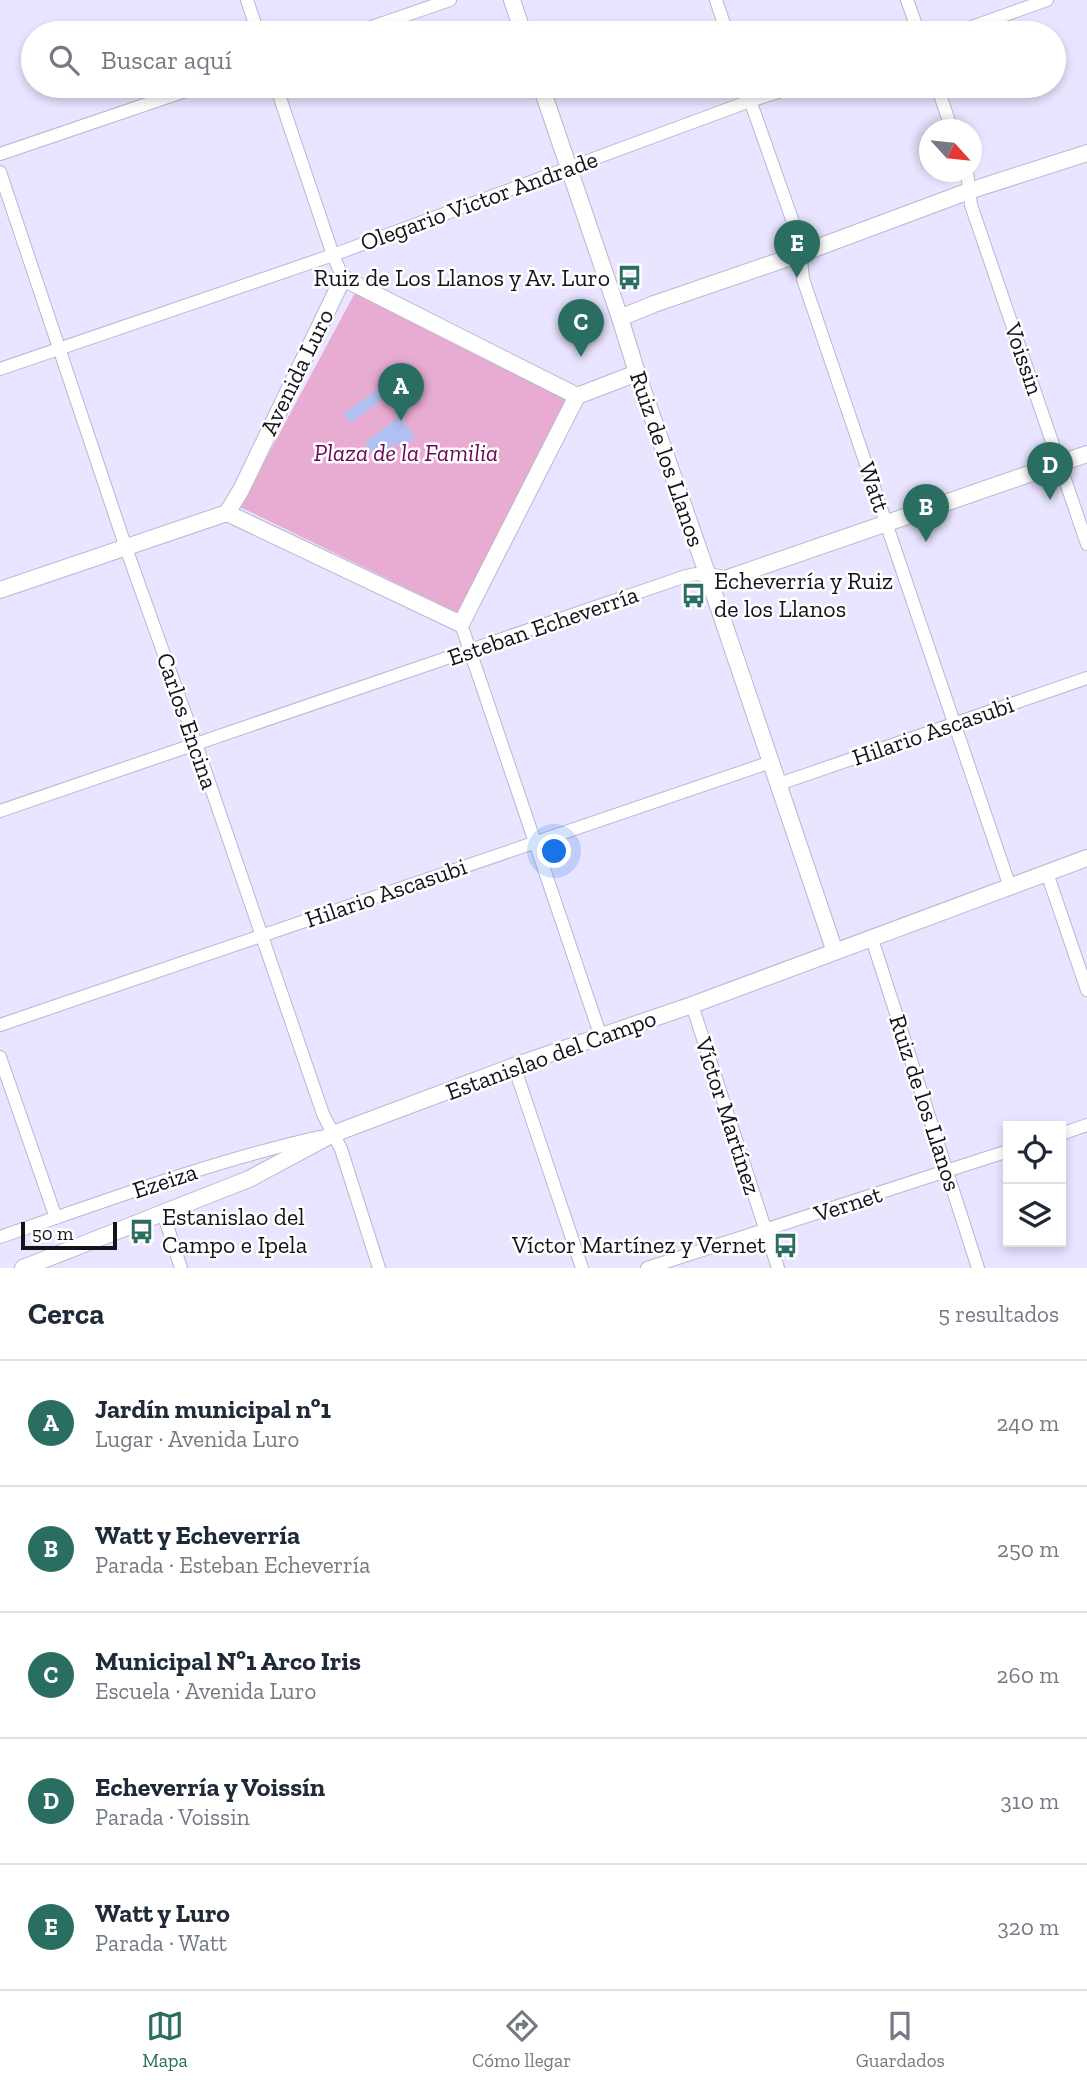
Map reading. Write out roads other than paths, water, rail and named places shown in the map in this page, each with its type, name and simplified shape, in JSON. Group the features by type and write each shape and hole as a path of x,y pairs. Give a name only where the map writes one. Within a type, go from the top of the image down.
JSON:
{"street":[{"path":"247,0 254,21"},
{"path":"389,21 450,0"},
{"path":"512,0 519,21"},
{"path":"716,0 723,21"},
{"path":"907,0 915,21"},
{"path":"988,21 1047,0"},
{"path":"0,154 165,98"},
{"path":"280,98 343,278"},
{"name":"Ruiz de los Llanos","path":"545,98 835,951"},
{"name":"Watt","path":"749,98 799,239 803,279 1010,887"},
{"name":"Olegario Victor Andrade","path":"0,369 333,255 759,98"},
{"path":"941,98 948,119"},
{"path":"620,317 969,191 1087,153"},
{"name":"Carlos Encina","path":"0,172 125,548 196,744 323,1114 341,1149 379,1268"},
{"name":"Voissin","path":"968,182 971,205 1087,544"},
{"name":"Avenida Luro","path":"227,513 241,491 343,278 577,396"},
{"path":"601,1037 461,624 577,396 637,373"},
{"name":"Esteban Echeverría","path":"0,811 686,576 696,574 724,579 1087,454"},
{"path":"0,590 227,513 461,624"},
{"name":"Hilario Ascasubi","path":"779,784 1087,678"},
{"name":"Hilario Ascasubi","path":"0,1025 771,762"},
{"name":"Estanislao del Campo","path":"23,1268 249,1179 333,1134 514,1066 692,1005 1087,858"},
{"path":"1047,873 1087,990"},
{"name":"Ruiz de los Llanos","path":"872,939 978,1268"},
{"name":"Víctor Martínez","path":"692,1005 778,1268"},
{"path":"0,1056 56,1218"},
{"path":"514,1066 582,1268"},
{"path":"1066,1131 1087,1125"},
{"name":"Ezeiza","path":"0,1237 253,1153 333,1134"},
{"name":"Vernet","path":"648,1268 1003,1153"},
{"path":"163,1213 181,1268"}],"place":[{"name":"Ruiz de Los Llanos y Av. Luro","path":"630,278"},
{"name":"Watt y Luro","path":"797,278"},
{"name":"Municipal Nº1 Arco Iris","path":"581,357"},
{"name":"Jardín municipal nº1","path":"401,421"},
{"name":"Echeverría y Voissín","path":"1050,500"},
{"name":"Watt y Echeverría","path":"926,542"},
{"name":"Echeverría y Ruiz de los Llanos","path":"694,595"},
{"name":"Estanislao del Campo e Ipela","path":"142,1231"},
{"name":"Víctor Martínez y Vernet","path":"786,1245"}],"park label":[{"name":"Plaza de la Familia","path":"406,453"}]}
